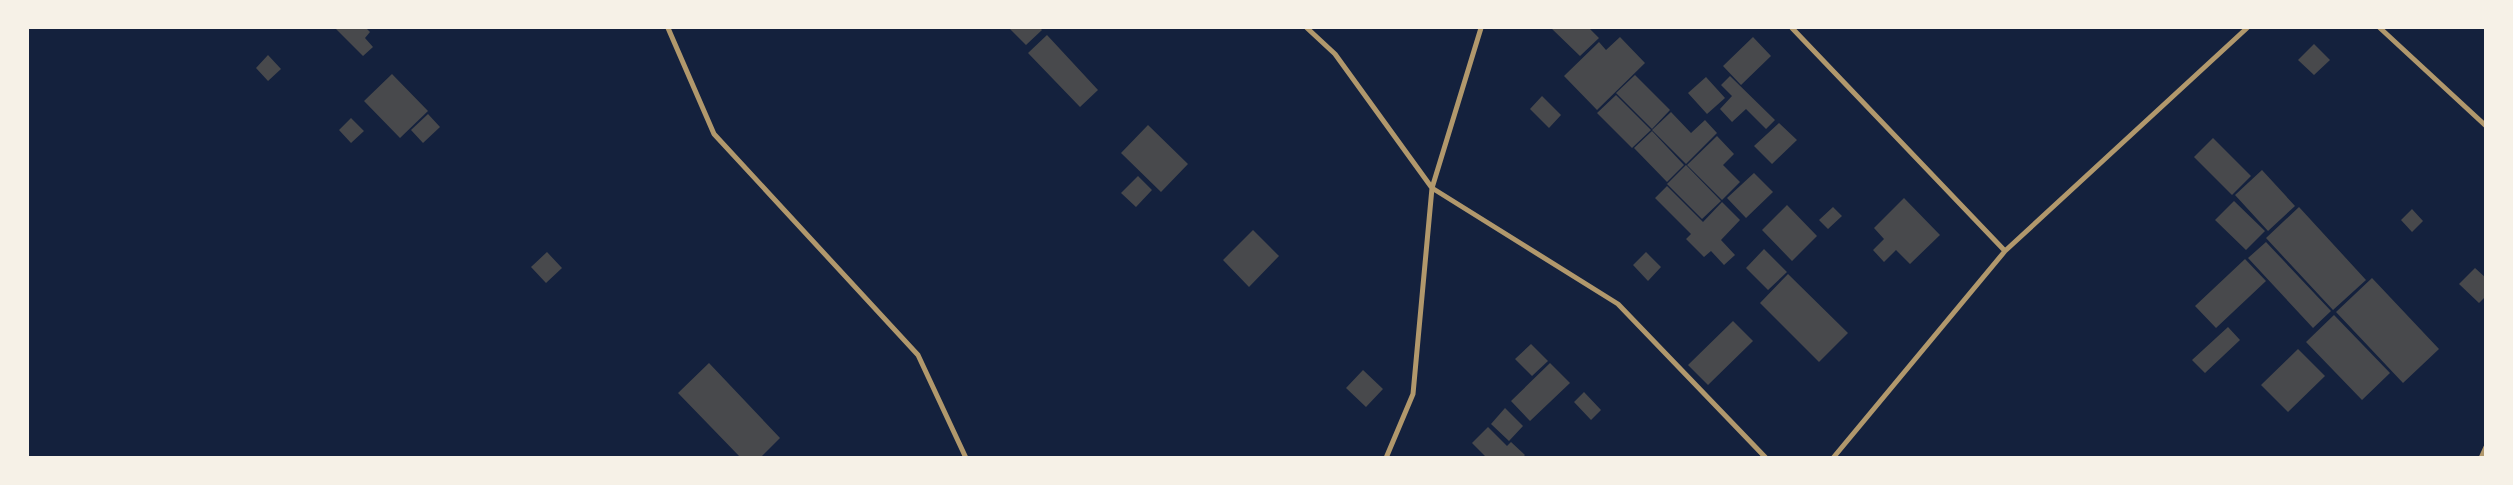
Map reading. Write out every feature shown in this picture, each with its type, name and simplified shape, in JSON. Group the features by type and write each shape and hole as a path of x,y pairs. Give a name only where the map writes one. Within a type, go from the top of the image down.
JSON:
{"street":[{"path":"668,28 714,134 918,355 966,458"},
{"path":"1307,28 1335,54 1432,188 1618,304 1766,458"},
{"path":"1386,458 1413,394 1432,188 1481,28"},
{"path":"1792,28 2005,251"},
{"path":"1833,458 2005,251 2247,28"},
{"path":"2380,28 2486,126"},
{"path":"2481,458 2486,447"}],"building":[{"path":"335,28 366,28 370,32 365,38 373,47 363,56"},
{"path":"1009,28 1040,28 1042,30 1026,45"},
{"path":"1551,28 1589,28 1599,38 1580,56"},
{"path":"1047,35 1098,90 1080,107 1028,53"},
{"path":"1620,37 1645,63 1597,110 1564,76 1599,42 1606,50"},
{"path":"1753,37 1771,56 1741,85 1723,66"},
{"path":"2314,44 2330,60 2314,75 2298,60"},
{"path":"268,55 281,69 268,81 256,68"},
{"path":"392,74 428,111 400,138 364,101"},
{"path":"1635,75 1670,110 1652,129 1616,93"},
{"path":"1730,76 1775,120 1766,129 1746,109 1732,122 1720,109 1732,96 1721,85"},
{"path":"1706,77 1725,98 1707,114 1688,93"},
{"path":"1616,95 1651,130 1632,148 1597,113"},
{"path":"1542,96 1561,115 1549,128 1530,109"},
{"path":"1671,112 1691,133 1705,120 1717,133 1686,164 1652,130"},
{"path":"428,114 440,127 423,143 411,130"},
{"path":"351,118 364,131 351,143 339,130"},
{"path":"1779,123 1797,140 1772,164 1754,146"},
{"path":"1148,125 1188,164 1161,192 1121,153"},
{"path":"1652,131 1684,165 1667,182 1634,148"},
{"path":"1717,136 1734,154 1723,165 1740,182 1722,200 1687,165"},
{"path":"2213,138 2251,176 2232,195 2194,157"},
{"path":"1686,165 1721,201 1702,219 1667,184"},
{"path":"2262,170 2295,206 2268,231 2235,195"},
{"path":"1754,173 1773,192 1746,218 1727,198"},
{"path":"1138,176 1152,190 1136,207 1121,193"},
{"path":"1667,186 1703,222 1722,202 1740,220 1721,240 1735,255 1724,265 1711,251 1704,257 1686,239 1691,234 1655,198"},
{"path":"1904,198 1940,235 1910,264 1896,250 1884,262 1873,250 1884,239 1874,228"},
{"path":"2234,201 2265,231 2246,250 2215,220"},
{"path":"1787,205 1817,236 1792,261 1762,230"},
{"path":"1833,207 1842,216 1828,229 1819,220"},
{"path":"2299,207 2366,280 2333,310 2266,238"},
{"path":"2412,209 2423,221 2412,232 2401,220"},
{"path":"1253,230 1279,256 1249,287 1223,260"},
{"path":"2266,242 2331,311 2313,328 2248,258"},
{"path":"1764,249 1787,272 1768,290 1746,268"},
{"path":"547,252 562,268 546,283 531,267"},
{"path":"1646,252 1661,267 1648,281 1633,265"},
{"path":"2245,259 2266,281 2216,328 2195,306"},
{"path":"2475,268 2486,278 2486,296 2479,303 2459,284"},
{"path":"1788,274 1848,333 1819,362 1760,303"},
{"path":"2372,278 2439,349 2403,383 2336,312"},
{"path":"2334,315 2390,373 2362,400 2306,342"},
{"path":"1733,321 1753,341 1708,385 1688,365"},
{"path":"2228,327 2240,340 2205,373 2192,360"},
{"path":"1531,344 1548,361 1532,376 1515,359"},
{"path":"2298,349 2325,376 2288,412 2261,385"},
{"path":"709,363 780,438 760,458 741,458 678,393"},
{"path":"1550,363 1570,383 1530,421 1511,401"},
{"path":"1363,370 1383,389 1366,407 1346,388"},
{"path":"1584,392 1601,410 1591,420 1574,402"},
{"path":"1505,408 1523,426 1509,441 1491,424"},
{"path":"1488,427 1507,446 1511,442 1525,455 1522,458 1487,458 1472,443"}]}
